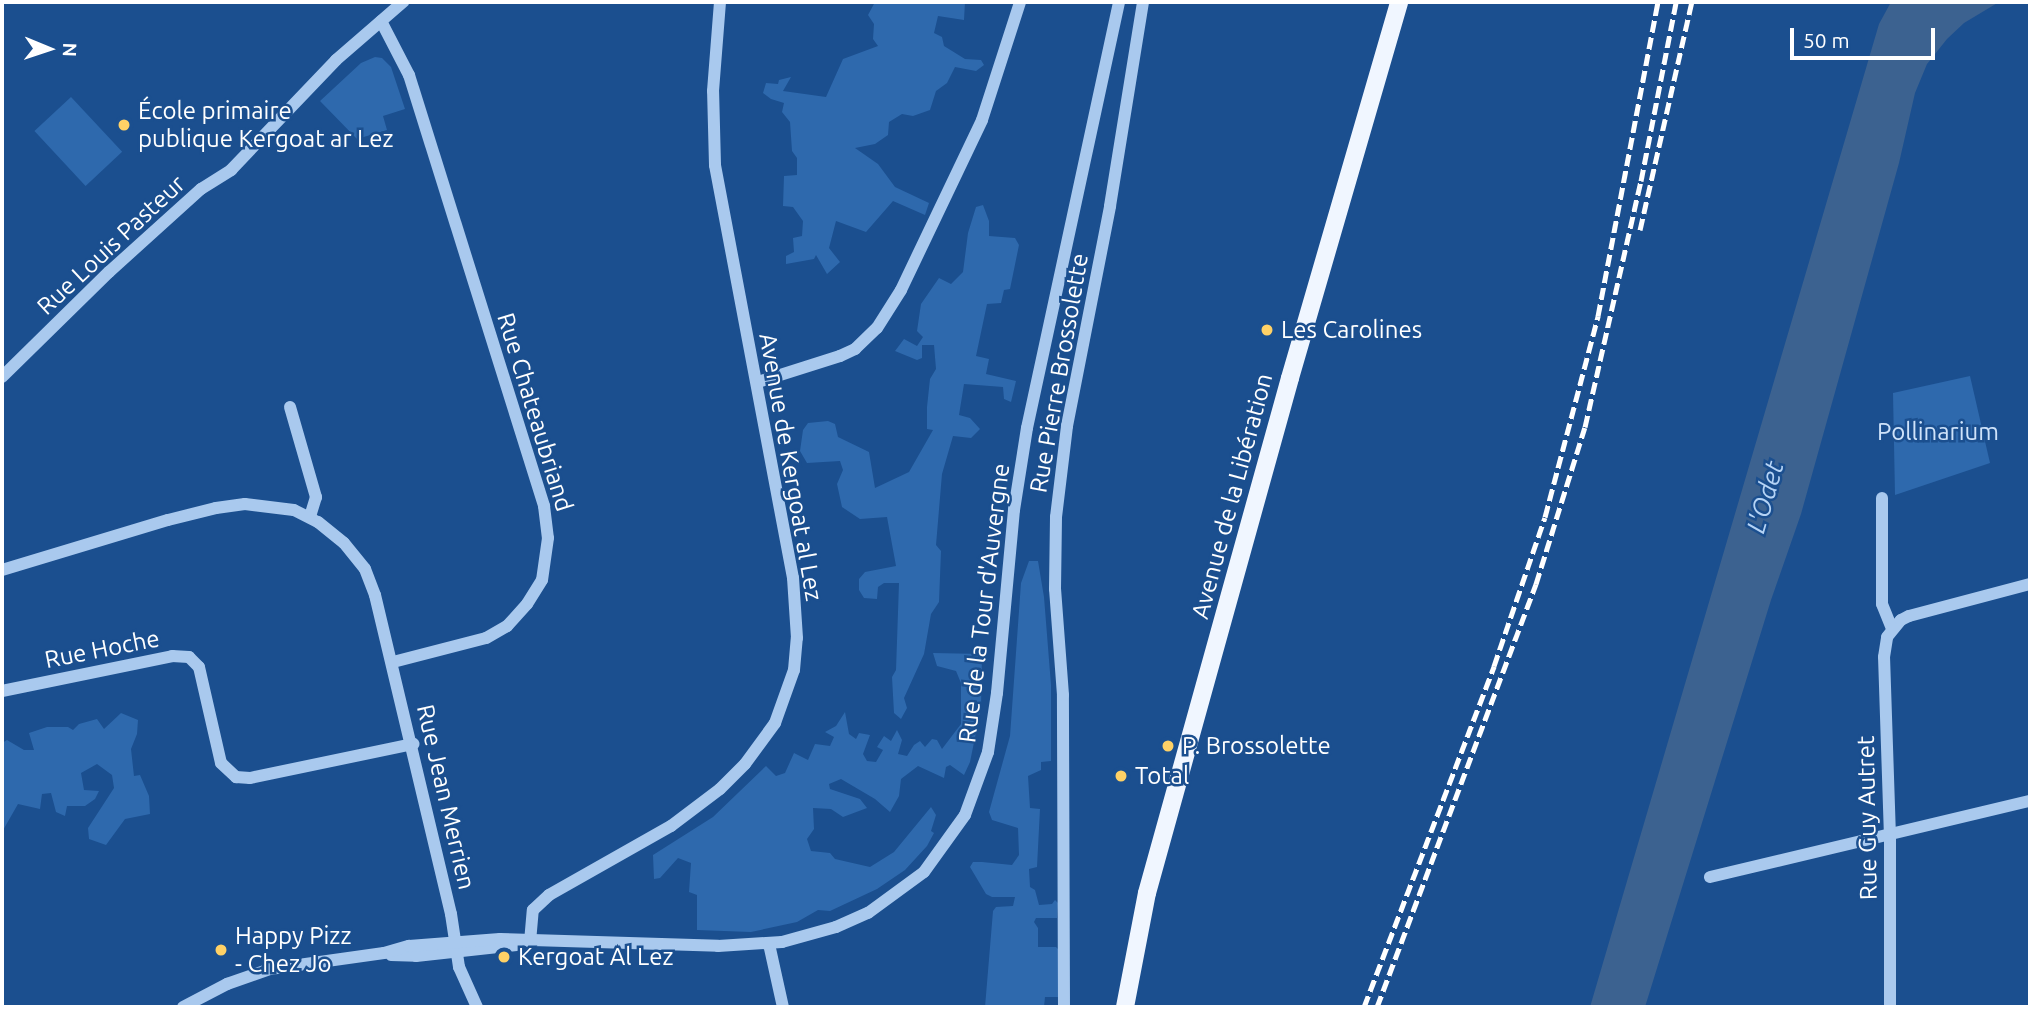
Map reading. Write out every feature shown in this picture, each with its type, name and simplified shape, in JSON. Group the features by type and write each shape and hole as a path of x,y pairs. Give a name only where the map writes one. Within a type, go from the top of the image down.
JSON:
{"main road":[{"name":"Avenue de la Libération","path":"1125,1007 1147,893 1290,378 1399,2"}],"street":[{"name":"Rue Louis Pasteur","path":"2,377 109,272 201,189 230,170 313,83 403,2"},
{"name":"Avenue de Kergoat al Lez","path":"530,942 531,916 539,904 665,831 712,796 758,749 784,703 796,654 797,620 787,538 715,165 713,90 720,2"},
{"path":"758,382 841,356 855,349 877,328 901,290 982,120 1020,2"},
{"name":"Rue de la Tour d'Auvergne","path":"183,1007 235,980 270,970 409,947 456,947 500,939 718,946 769,944 836,928 868,913 902,891 944,849 965,815 979,782 992,735 1014,510 1027,428 1119,2"},
{"name":"Rue Pierre Brossolette","path":"1064,1007 1063,684 1055,589 1056,517 1065,437 1112,194 1143,2"},
{"name":"Rue Chateaubriand","path":"381,21 409,75 544,506 548,538 542,580 527,604 507,626 486,639 393,662"},
{"path":"290,407 316,497 310,517"},
{"name":"Rue Guy Autret","path":"1882,498 1882,604 1892,629 1884,657 1890,837 1890,1007"},
{"path":"2,570 216,508 263,505 310,517 344,543 365,569 393,662"},
{"path":"1892,629 1909,616 2030,584"},
{"name":"Rue Hoche","path":"2,691 172,656 188,657 199,667 221,764 236,777 250,778 413,744"},
{"name":"Rue Jean Merrien","path":"393,662 461,974 477,1007"},
{"path":"1710,877 1890,837 2030,801"},
{"path":"769,944 783,1007"},
{"name":"Rue de la Tour d'Auvergne","path":"196,1007 207,995"}],"green space":[{"path":"875,2 965,2 964,20 938,16 934,33 942,37 944,46 965,59 981,60 984,65 976,71 955,67 947,83 936,91 930,110 913,116 902,114 889,122 888,135 875,144 855,148 878,164 895,187 929,203 925,215 893,201 866,232 836,221 829,248 840,262 827,274 816,255 814,259 786,264 786,256 794,252 793,238 802,236 803,221 793,207 783,206 784,176 797,175 797,158 792,151 790,122 782,112 784,103 763,93 766,83 778,84 779,80 791,77 783,91 826,97 843,59 878,46 873,39 874,24 868,15"},
{"path":"375,57 382,58 391,67 405,109 383,116 387,130 357,139 320,101 361,63"},
{"path":"71,97 122,152 86,186 34,131"},
{"path":"983,205 989,221 989,236 1015,238 1019,245 1010,289 1004,290 1001,303 987,304 976,356 989,359 986,374 1016,381 1011,402 1004,399 1003,387 964,384 959,415 970,418 980,429 971,438 953,436 942,474 936,545 941,551 939,602 931,614 924,654 904,698 907,708 901,719 894,713 892,677 896,670 899,583 884,583 878,587 877,599 864,598 859,590 859,579 865,572 896,566 887,517 860,519 842,507 837,484 843,470 840,461 807,463 800,451 803,430 808,423 828,421 835,424 838,437 869,452 875,488 909,472 933,430 927,429 927,407 930,379 936,369 934,345 922,345 922,358 917,360 895,351 904,339 917,346 923,337 917,331 921,304 939,278 951,284 963,272 968,233 976,207"},
{"name":"Pollinarium","path":"1970,376 1990,463 1895,495 1893,393"},
{"path":"1029,561 1038,561 1044,597 1051,685 1051,761 1041,762 1041,770 1028,776 1030,808 1040,809 1037,867 1029,869 1030,887 1035,890 1039,905 1052,904 1055,900 1058,903 1057,918 1036,918 1034,922 1038,928 1038,947 1056,947 1059,950 1058,997 1045,997 1044,1007 985,1007 993,911 996,907 1013,906 1015,897 992,897 986,894 970,867 973,862 1012,865 1019,855 1018,828 992,820 989,812 1010,736 1021,583"},
{"path":"933,653 982,654 981,708 970,762 964,775 950,765 946,767 944,778 918,766 901,779 899,796 890,812 875,799 841,779 829,784 830,789 860,799 867,808 843,817 831,809 813,808 814,829 807,839 811,851 830,853 835,859 870,867 894,852 931,807 936,815 931,831 934,833 927,846 905,870 877,889 830,911 818,910 797,922 751,932 697,930 697,895 689,892 691,863 678,858 660,878 654,879 653,855 713,817 766,766 776,776 785,773 794,753 808,760 815,744 830,746 834,737 825,732 836,726 845,712 849,734 856,739 859,733 870,735 863,754 867,761 876,762 883,750 877,747 884,736 891,741 897,730 902,740 898,754 907,756 914,745 920,741 925,747 932,739 937,740 942,749 961,724 961,683 956,671 937,666"},
{"path":"121,713 138,720 137,734 131,749 134,776 140,775 149,796 150,814 125,819 106,845 89,839 88,828 114,788 112,775 97,764 81,773 84,790 99,791 95,799 85,806 67,806 65,816 56,812 51,793 42,794 40,809 18,804 2,832 2,743 7,740 24,750 34,750 29,733 47,727 68,727 73,730 79,724 97,719 104,729"}],"water":[{"name":"L'Odet","path":"1891,2 1999,2 1964,23 1947,39 1927,64 1915,93 1899,163 1801,514 1771,600 1645,1007 1590,1007 1879,24"}],"railway":[{"path":"1364,1007 1494,666 1545,517 1598,316 1658,2"},
{"path":"1377,1007 1536,584 1585,427 1641,181 1676,2"},
{"path":"1640,230 1692,2"}],"place":[{"name":"École primaire publique Kergoat ar Lez","path":"124,125"},
{"name":"Les Carolines","path":"1267,330"},
{"name":"P. Brossolette","path":"1168,746"},
{"name":"Total","path":"1121,776"},
{"name":"Happy Pizz - Chez Jo","path":"221,950"},
{"name":"Kergoat Al Lez","path":"504,957"}]}
